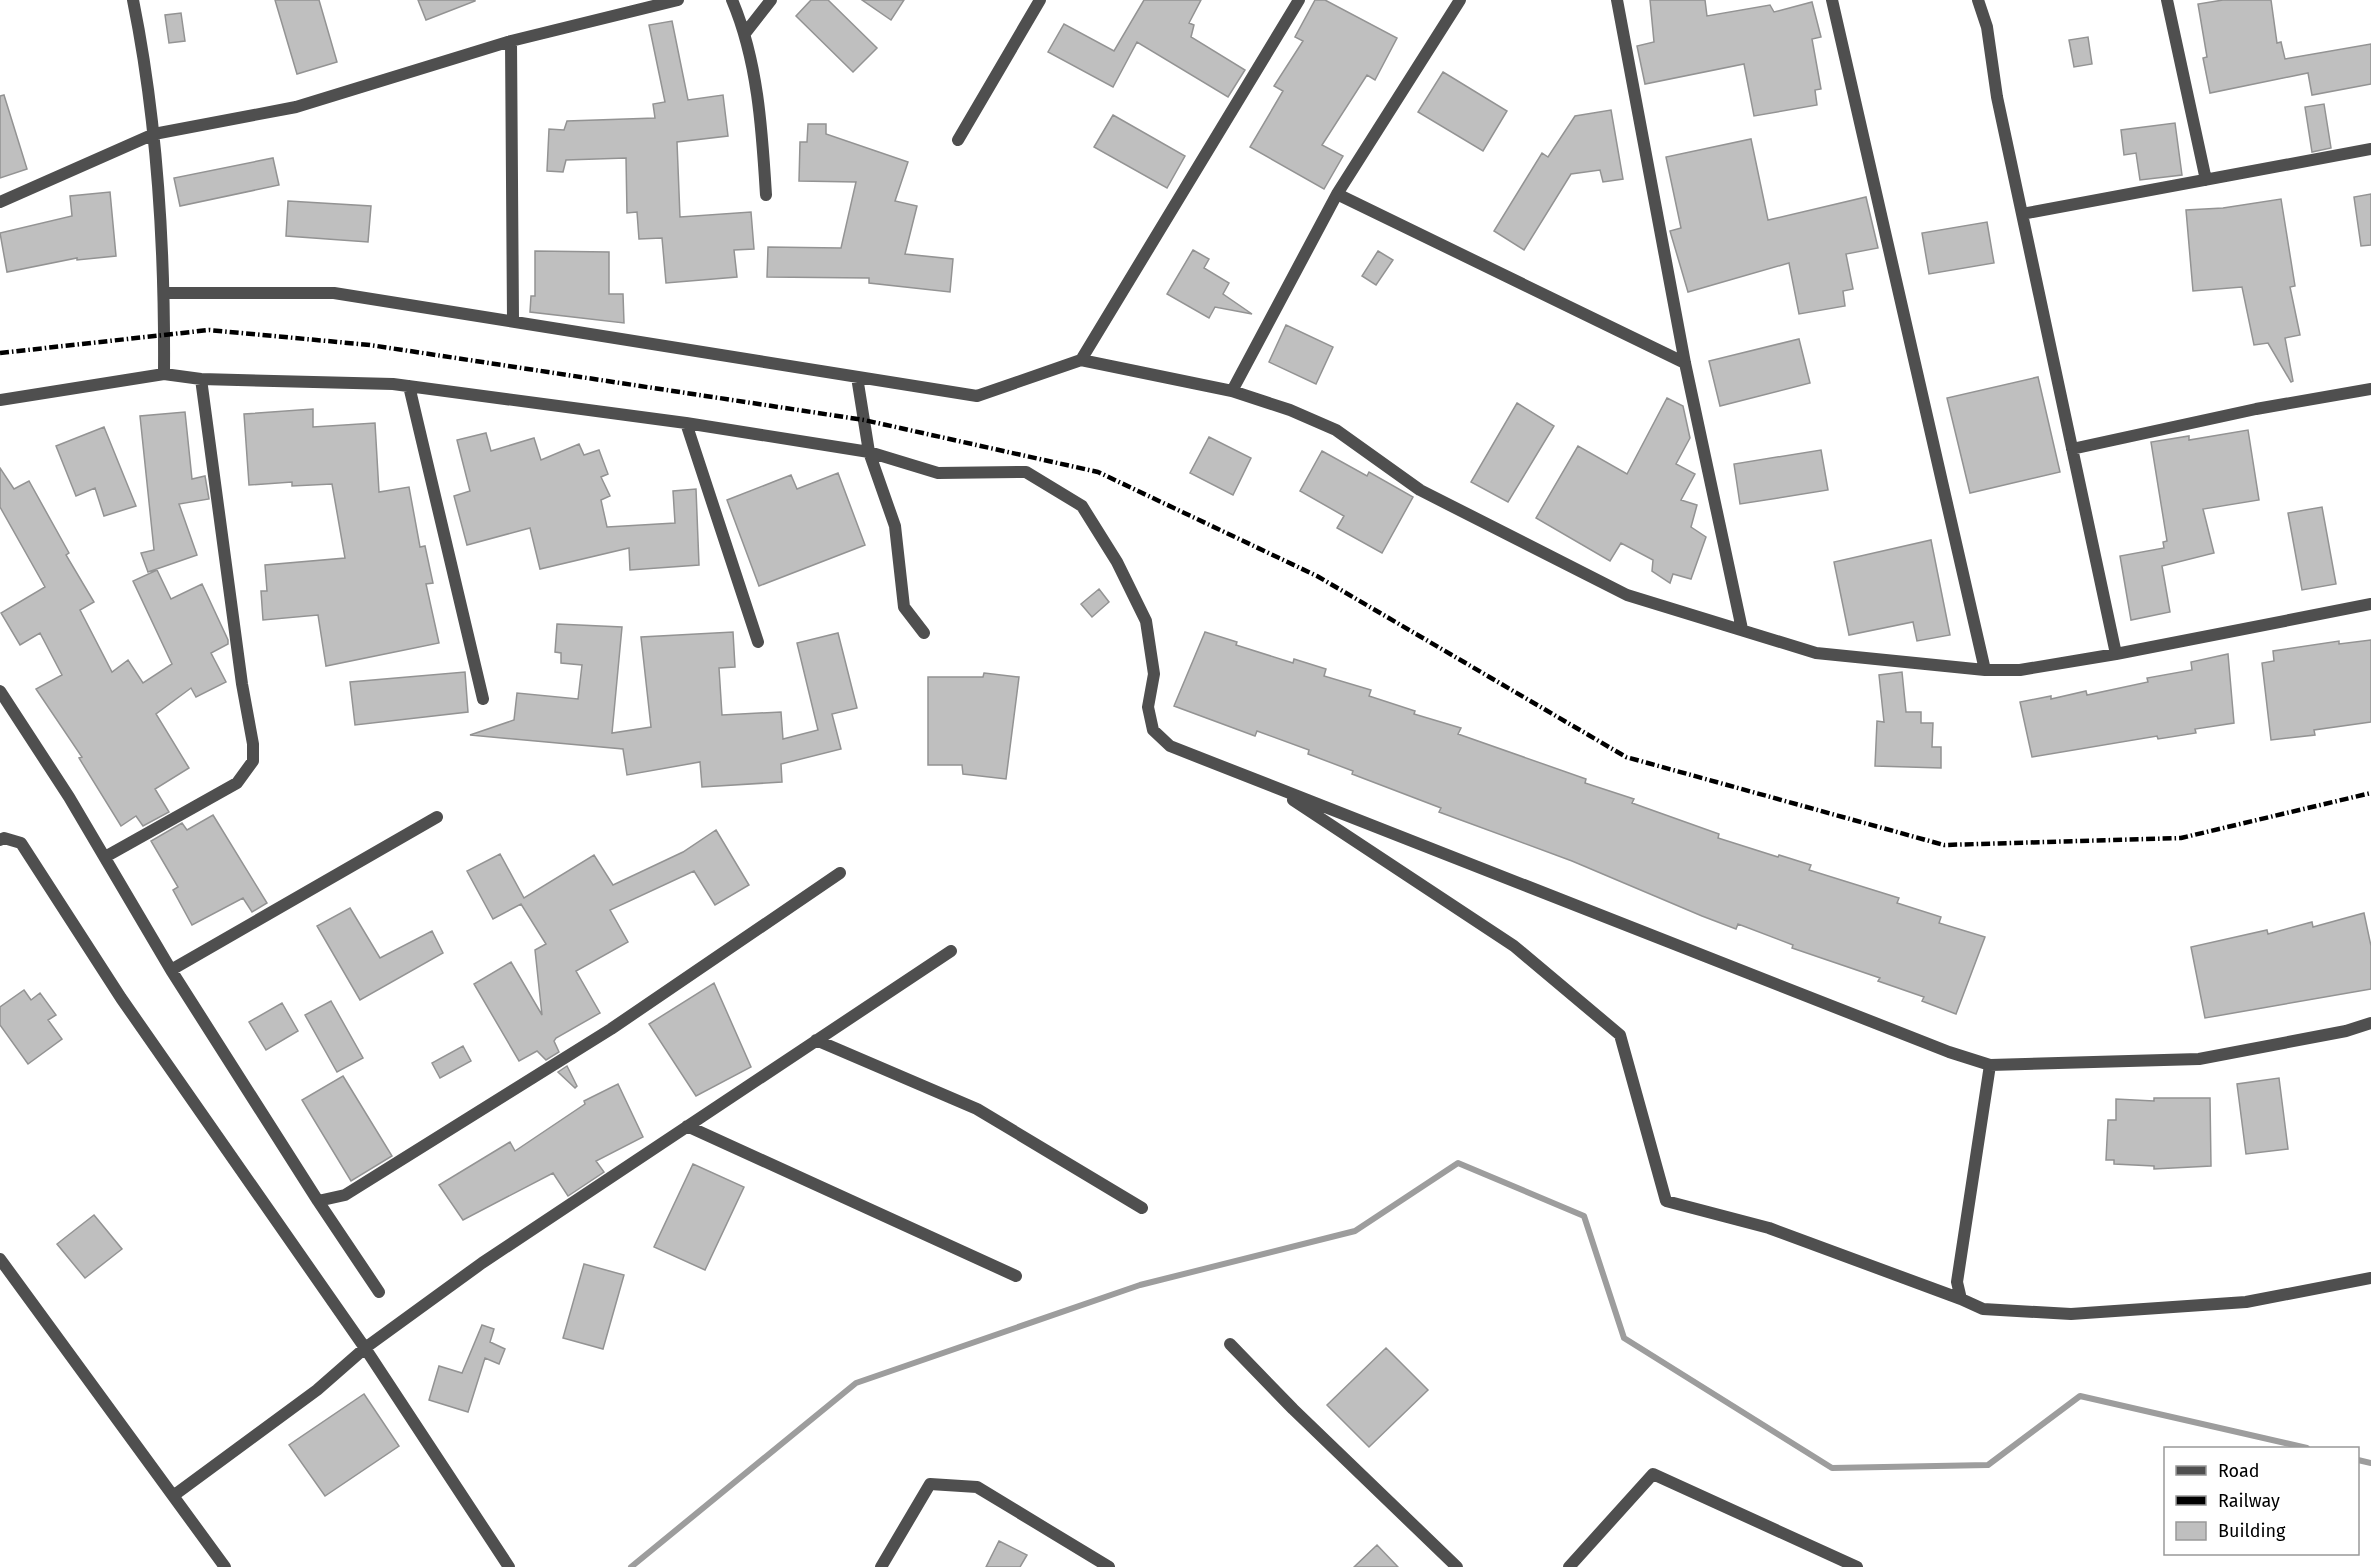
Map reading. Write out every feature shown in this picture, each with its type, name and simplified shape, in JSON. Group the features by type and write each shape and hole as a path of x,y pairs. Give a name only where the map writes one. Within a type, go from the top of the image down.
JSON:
{"street":[{"path":"133,0 154,134 165,293 164,374"},
{"path":"0,202 154,134 296,107 511,41 678,0"},
{"path":"732,0 746,32 762,129 766,195"},
{"path":"746,32 771,0"},
{"path":"958,140 1040,0"},
{"path":"1082,360 1299,0"},
{"path":"1232,391 1337,194 1460,0"},
{"path":"1617,0 1685,363 1742,629"},
{"path":"1832,0 1985,670"},
{"path":"1978,0 1987,27 1996,97 2116,654"},
{"path":"2167,0 2206,180"},
{"path":"511,41 513,320"},
{"path":"2022,214 2371,149"},
{"path":"1337,194 1685,363"},
{"path":"165,293 334,293 977,396 1082,360 1232,391 1290,410 1336,430 1420,490 1627,596 1816,653 1985,670 2020,670 2116,654 2371,604"},
{"path":"0,400 164,374 201,379 409,386 686,423 869,452 938,473 1026,472 1082,506 1117,562 1146,621 1154,674 1148,707 1153,730 1170,746 1949,1052 1990,1065 2199,1059 2346,1031 2371,1023"},
{"path":"857,377 869,452 895,526 904,608 924,633"},
{"path":"105,857 237,783 253,761 253,744 242,684 201,379"},
{"path":"409,386 483,699"},
{"path":"2072,449 2256,409 2371,389"},
{"path":"686,423 758,642"},
{"path":"0,691 105,857 171,970 318,1201 379,1292"},
{"path":"1272,786 1514,946 1620,1035 1666,1201 1769,1228 1983,1309 2071,1314 2246,1302 2371,1278"},
{"path":"171,970 437,817"},
{"path":"0,840 4,838 21,843 121,998 365,1348 509,1567"},
{"path":"318,1201 345,1196 572,1054 840,873"},
{"path":"173,1496 317,1390 365,1348 482,1263 951,951"},
{"path":"816,1040 977,1108 1142,1208"},
{"path":"1961,1299 1957,1282 1990,1065"},
{"path":"687,1126 1016,1276"},
{"path":"0,1259 225,1567"},
{"path":"1230,1344 1293,1409 1458,1567"},
{"path":"1569,1567 1653,1474 1857,1567"},
{"path":"881,1567 930,1484 977,1487 1109,1567"}],"building":[{"path":"275,0 319,0 337,62 297,74"},
{"path":"418,0 475,0 475,1 426,20"},
{"path":"811,0 828,0 877,48 853,72 796,16"},
{"path":"862,0 904,0 891,20"},
{"path":"1144,0 1201,0 1189,23 1194,25 1191,37 1245,70 1228,97 1137,42 1113,87 1048,52 1064,24 1114,51"},
{"path":"1315,0 1325,0 1397,38 1375,80 1367,75 1322,145 1343,156 1324,189 1250,147 1283,91 1274,86 1303,41 1295,37"},
{"path":"1650,0 1705,0 1707,16 1770,5 1774,12 1812,2 1821,37 1812,39 1821,89 1815,90 1817,105 1754,116 1744,64 1645,84 1637,46 1654,42"},
{"path":"2223,0 2271,0 2277,43 2281,42 2285,59 2371,44 2371,84 2312,95 2308,73 2210,93 2203,58 2207,57 2198,4"},
{"path":"181,13 185,41 169,43 165,15"},
{"path":"672,21 688,100 723,95 728,136 677,142 680,217 751,212 754,249 734,250 737,277 666,283 662,238 639,239 637,212 627,213 626,158 566,160 563,172 547,171 549,129 564,130 567,121 655,118 653,104 665,102 649,25"},
{"path":"2088,37 2092,64 2074,67 2069,40"},
{"path":"1443,72 1507,111 1483,151 1418,112"},
{"path":"4,95 27,169 0,178 0,96"},
{"path":"2324,104 2331,148 2312,152 2305,107"},
{"path":"1611,110 1623,179 1603,182 1600,170 1571,174 1524,250 1494,231 1542,153 1548,157 1575,116"},
{"path":"1113,115 1185,156 1167,188 1094,147"},
{"path":"2175,123 2182,175 2140,180 2136,153 2124,155 2121,130"},
{"path":"808,124 826,124 826,134 908,162 895,201 917,206 905,254 953,259 950,292 869,283 869,278 767,277 768,247 841,248 856,182 799,181 800,142 807,142"},
{"path":"1751,139 1768,220 1866,197 1878,248 1846,254 1853,289 1843,291 1845,306 1799,314 1789,263 1688,292 1670,231 1681,228 1666,157"},
{"path":"273,158 279,185 180,206 174,178"},
{"path":"110,192 116,256 77,260 77,258 7,272 0,233 72,216 70,196"},
{"path":"2371,194 2371,245 2361,246 2354,197"},
{"path":"2281,199 2295,286 2290,287 2300,335 2285,338 2293,381 2291,382 2268,343 2254,345 2242,287 2193,291 2186,210 2223,208"},
{"path":"288,201 371,206 368,242 286,236"},
{"path":"1987,222 1994,263 1929,274 1922,233"},
{"path":"1193,250 1209,259 1204,268 1229,283 1223,294 1252,314 1215,307 1209,318 1167,294"},
{"path":"535,251 609,252 609,294 623,294 624,323 530,312 531,296 535,296"},
{"path":"1378,251 1393,260 1376,285 1362,276"},
{"path":"1286,325 1333,347 1316,384 1269,362"},
{"path":"1799,339 1810,383 1720,406 1709,361"},
{"path":"2038,377 2060,472 1970,493 1947,398"},
{"path":"1667,398 1683,406 1690,438 1676,464 1695,474 1681,500 1697,505 1691,527 1706,537 1691,579 1673,574 1670,583 1652,571 1653,560 1621,543 1610,561 1536,518 1578,446 1627,474"},
{"path":"1517,403 1554,426 1508,502 1471,482"},
{"path":"313,409 313,427 375,423 379,492 409,487 420,547 425,546 433,583 426,584 439,643 326,666 318,615 263,620 261,591 267,591 265,565 345,558 332,484 292,486 292,482 249,485 244,414"},
{"path":"185,412 192,479 205,476 209,499 179,504 197,555 148,572 141,553 154,550 140,416"},
{"path":"104,427 136,506 104,516 95,488 76,496 56,446"},
{"path":"2248,430 2259,500 2203,509 2214,553 2162,566 2170,612 2131,620 2120,556 2164,548 2163,542 2167,541 2151,442 2189,436 2189,440"},
{"path":"486,433 491,451 534,438 541,460 579,444 584,455 599,450 608,474 601,477 610,496 601,500 607,527 675,523 673,491 696,489 699,565 630,570 629,548 540,569 530,528 467,545 454,496 470,491 457,440"},
{"path":"1209,437 1251,458 1233,495 1190,473"},
{"path":"1821,450 1828,490 1740,504 1734,464"},
{"path":"1322,451 1367,476 1369,472 1413,497 1382,553 1337,528 1344,516 1300,491"},
{"path":"0,468 14,489 29,481 69,553 66,555 94,602 80,610 112,672 128,660 143,683 172,664 133,581 157,570 171,599 202,584 228,640 228,644 211,653 226,682 196,697 191,688 156,714 189,768 155,789 169,812 143,826 136,816 121,826 79,758 82,757 36,689 62,675 40,633 20,645 1,613 45,587 0,507"},
{"path":"838,473 865,545 759,586 727,500 791,475 797,489"},
{"path":"2322,507 2336,584 2302,590 2288,513"},
{"path":"1931,540 1950,635 1917,641 1913,622 1849,635 1834,562"},
{"path":"1099,589 1109,602 1092,617 1081,604"},
{"path":"557,624 622,627 612,733 651,727 641,637 733,632 735,667 719,668 722,715 781,712 783,739 818,730 797,643 838,633 857,708 832,714 841,749 781,764 782,782 702,787 700,762 627,775 623,749 470,735 514,720 517,693 578,699 582,665 561,663 561,653 555,652"},
{"path":"1205,632 1237,642 1236,645 1293,663 1294,659 1326,669 1324,676 1371,690 1369,696 1415,711 1414,714 1461,728 1458,734 1586,779 1585,783 1634,799 1632,803 1719,834 1718,838 1811,865 1809,870 1899,898 1897,903 1941,917 1939,923 1985,937 1956,1014 1922,1001 1924,997 1878,981 1880,978 1792,948 1793,945 1738,924 1736,929 1572,861 1439,812 1441,808 1352,774 1353,771 1308,754 1309,750 1257,731 1255,736 1174,706"},
{"path":"2371,640 2371,722 2314,730 2315,735 2271,740 2262,663 2274,661 2273,651 2339,641 2339,644"},
{"path":"2228,654 2234,723 2195,729 2196,733 2158,739 2157,736 2032,757 2020,702 2051,696 2051,699 2086,691 2087,695 2148,682 2147,678 2192,670 2191,662"},
{"path":"465,672 468,712 355,725 350,682"},
{"path":"1902,672 1906,712 1921,712 1921,723 1933,723 1932,747 1941,747 1941,768 1875,766 1877,721 1884,722 1879,675"},
{"path":"984,673 1019,677 1006,779 963,774 962,765 928,765 928,677 983,677"},
{"path":"213,815 267,903 252,912 243,898 192,925 173,890 178,887 151,841 182,823 187,830"},
{"path":"716,830 749,885 715,905 694,871 610,910 628,942 576,971 600,1013 556,1038 554,1041 559,1052 546,1060 537,1051 519,1061 474,984 511,962 542,1015 535,950 546,944 521,904 493,919 467,871 500,854 524,898 594,855 613,885 683,852"},
{"path":"350,908 380,958 432,931 443,953 360,1000 317,926"},
{"path":"2364,913 2371,946 2371,989 2205,1018 2191,947 2267,930 2268,934 2312,922 2313,927"},
{"path":"714,983 751,1067 696,1096 649,1024"},
{"path":"24,990 31,1000 40,993 56,1015 48,1020 62,1039 28,1064 0,1025 0,1007"},
{"path":"331,1001 363,1058 337,1072 305,1015"},
{"path":"282,1003 298,1031 266,1050 249,1022"},
{"path":"463,1046 471,1061 440,1078 432,1063"},
{"path":"567,1066 577,1086 575,1088 558,1072"},
{"path":"343,1076 392,1156 351,1181 302,1100"},
{"path":"2279,1078 2288,1149 2246,1154 2237,1084"},
{"path":"618,1084 643,1137 596,1161 604,1172 568,1196 553,1173 463,1220 439,1185 510,1142 515,1151 585,1104 584,1101"},
{"path":"2154,1098 2210,1098 2211,1166 2154,1169 2154,1166 2114,1164 2114,1160 2106,1160 2108,1120 2116,1120 2116,1099 2154,1101"},
{"path":"693,1164 744,1187 705,1270 654,1247"},
{"path":"94,1215 122,1249 85,1278 57,1244"},
{"path":"584,1264 624,1275 603,1349 563,1338"},
{"path":"482,1325 494,1329 490,1342 505,1349 499,1364 485,1358 468,1412 429,1400 439,1366 462,1373"},
{"path":"1386,1348 1428,1390 1369,1447 1327,1405"},
{"path":"364,1394 399,1446 325,1496 289,1445"},
{"path":"999,1541 1027,1555 1020,1567 986,1567"},
{"path":"1377,1545 1398,1567 1354,1567"}],"waterway":[{"path":"631,1567 856,1383 1140,1285 1355,1231 1458,1163 1584,1216 1624,1338 1832,1468 1988,1465 2080,1396 2303,1447"},
{"path":"2359,1460 2371,1463"}],"railway":[{"path":"0,353 209,330 370,345 864,420 1098,472 1317,576 1626,757 1944,845 2181,838 2371,793"}]}
